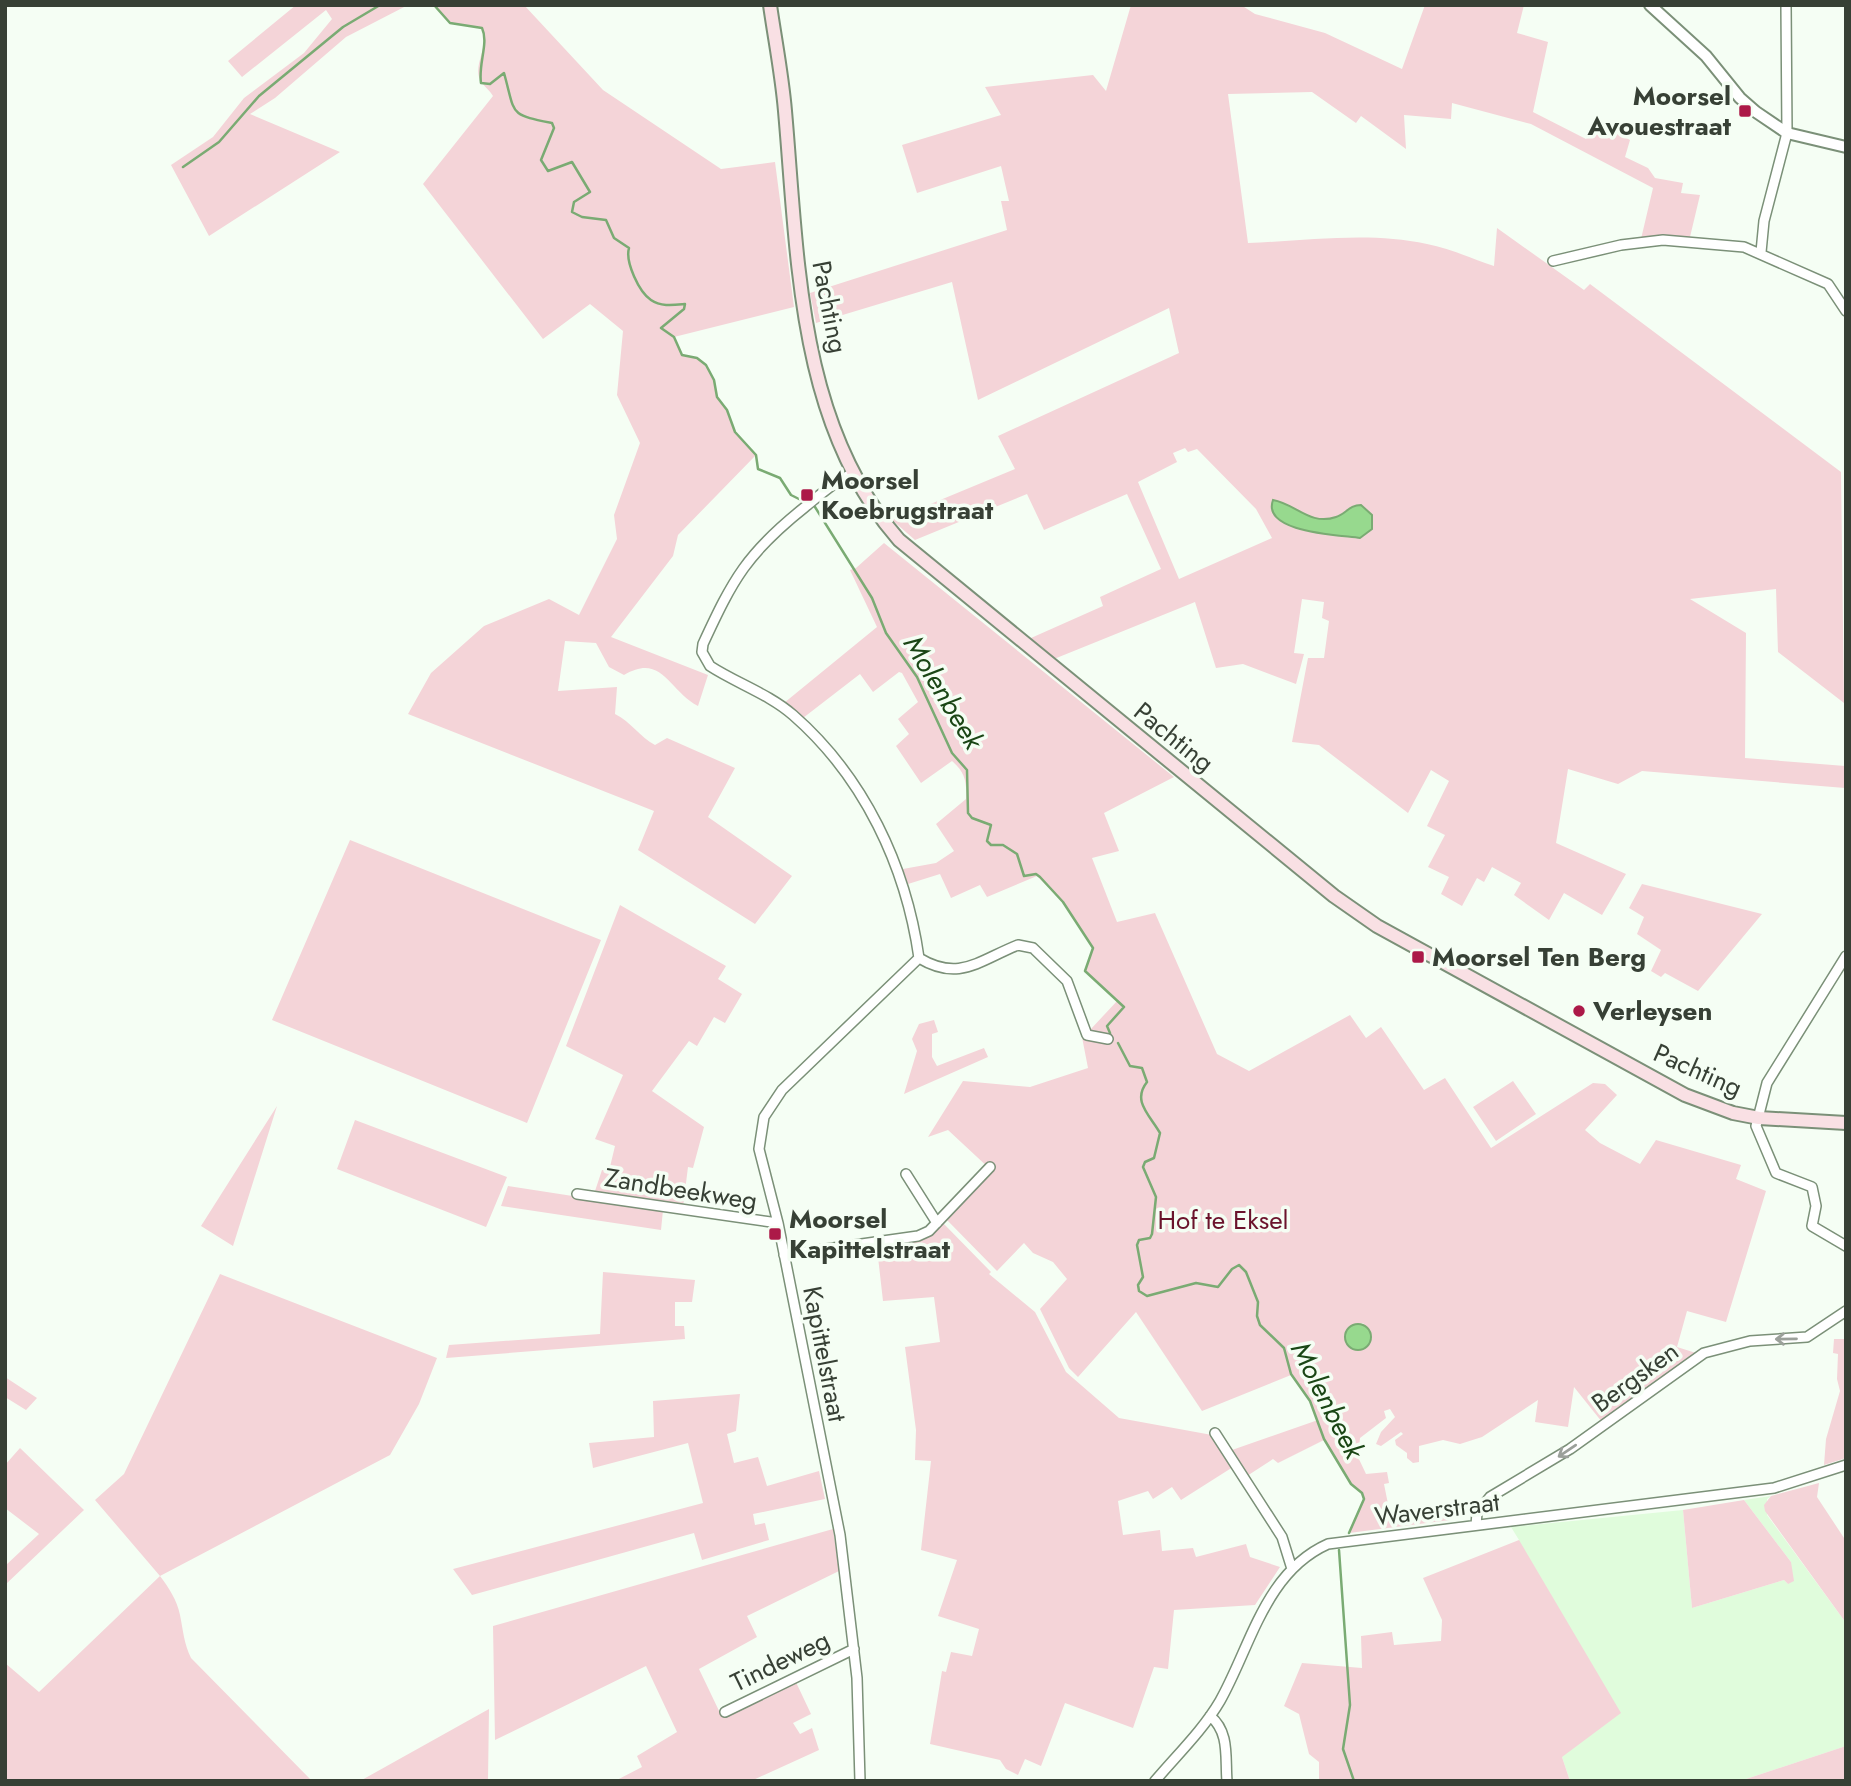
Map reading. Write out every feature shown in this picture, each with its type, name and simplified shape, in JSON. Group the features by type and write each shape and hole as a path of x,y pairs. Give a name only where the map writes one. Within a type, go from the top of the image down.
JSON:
{"main road":[{"name":"Pachting","path":"770,5 785,108 800,289 829,414 853,474 873,508 899,540 1359,915 1685,1095 1733,1113 1759,1118 1846,1123"}],"street":[{"path":"1650,5 1706,56 1740,98 1787,133 1846,147"},
{"path":"1761,252 1764,221 1787,133 1786,5"},
{"path":"1553,261 1621,245 1662,240 1714,243 1761,252 1797,272 1828,284 1846,311"},
{"path":"853,474 830,486 758,547 729,588 703,644 702,652 710,666 791,714 856,788 888,846 915,932 919,958 940,970 955,971 1026,944 1066,981 1087,1035 1108,1039"},
{"path":"1846,956 1773,1068 1759,1118 1759,1136 1776,1173 1812,1187 1816,1206 1812,1226 1846,1246"},
{"name":"Kapittelstraat","path":"860,1781 854,1649 838,1525 778,1223 759,1149 760,1131 770,1104 919,958"},
{"path":"784,1255 918,1236 937,1223 990,1167"},
{"path":"906,1174 937,1223"},
{"name":"Zandbeekweg","path":"577,1194 778,1223"},
{"name":"Bergsken","path":"1476,1525 1477,1513 1484,1502 1570,1449 1704,1353 1750,1341 1807,1337 1846,1311"},
{"path":"1215,1433 1282,1537 1292,1569"},
{"name":"Waverstraat","path":"1155,1781 1210,1716 1263,1608 1292,1569 1309,1553 1328,1544 1774,1488 1846,1465"},
{"name":"Tindeweg","path":"725,1712 854,1649"},
{"path":"1210,1716 1220,1727 1224,1738 1227,1781"}],"shaded area":[{"path":"1273,500 1318,519 1336,517 1353,506 1361,505 1372,515 1372,529 1360,538 1290,526 1273,511"},
{"path":"1358,1324 1367,1328 1371,1337 1367,1346 1358,1350 1349,1346 1345,1337 1349,1328"},
{"path":"1771,1496 1767,1499 1767,1515 1846,1623 1846,1746 1740,1781 1570,1781 1562,1757 1519,1540 1511,1527 1683,1510 1692,1608 1784,1580 1788,1584 1791,1562 1744,1500"}],"green space":[{"path":"296,5 408,5 346,37 275,98 250,114 340,152 209,236 171,165 213,137 244,98 304,53 332,19 326,10 242,77 228,61"},
{"path":"434,5 524,5 603,90 721,169 775,162 794,307 674,337 682,355 697,358 706,365 714,380 717,397 727,410 735,432 756,455 678,535 673,556 611,637 708,675 698,706 656,671 648,668 637,669 624,675 609,667 596,643 565,641 558,691 617,687 615,714 650,742 655,745 667,738 735,768 708,817 792,876 755,924 638,850 654,811 408,714 431,673 484,626 549,599 579,615 617,539 614,515 640,443 617,395 623,331 590,304 543,339 423,184 493,96 479,77 484,42 482,28 450,23"},
{"path":"1131,5 1241,5 1255,14 1325,33 1402,69 1425,5 1524,5 1517,33 1548,42 1533,112 1586,139 1596,122 1630,140 1625,157 1648,168 1655,178 1683,183 1681,193 1700,195 1690,237 1641,239 1653,188 1531,124 1452,103 1451,119 1404,115 1406,149 1361,116 1356,123 1312,92 1228,94 1248,243 1360,237 1405,240 1444,248 1494,266 1497,228 1584,290 1590,284 1841,472 1844,703 1778,652 1776,589 1690,599 1746,633 1745,758 1845,766 1845,788 1642,771 1618,784 1568,769 1556,843 1626,874 1602,915 1564,893 1549,920 1514,895 1521,883 1492,867 1484,882 1477,878 1462,906 1441,894 1449,877 1428,867 1445,835 1427,826 1449,781 1431,770 1408,813 1319,745 1292,742 1308,658 1324,658 1329,621 1322,618 1324,602 1302,599 1294,653 1304,654 1296,684 1243,664 1216,668 1195,602 1054,659 1031,638 1103,606 1100,597 1161,569 1127,494 1044,530 1027,494 915,540 892,520 1015,469 998,436 1179,353 1169,308 978,400 952,282 816,323 810,293 1007,230 1001,201 1009,201 1001,166 917,193 902,145 1001,115 985,87 1093,75 1106,91","holes":["1185,448 1188,452 1197,449 1256,509 1272,538 1179,579 1138,482 1177,462 1173,453"]},
{"name":"Hof te Eksel","path":"884,543 1174,777 1104,813 1119,851 1092,858 1117,922 1155,913 1217,1054 1249,1071 1350,1015 1366,1038 1381,1027 1424,1090 1445,1078 1491,1148 1593,1083 1605,1084 1617,1095 1585,1130 1600,1143 1640,1164 1656,1140 1741,1165 1736,1179 1766,1191 1726,1322 1687,1311 1677,1347 1696,1353 1602,1422 1574,1387 1568,1427 1535,1422 1538,1400 1482,1437 1460,1444 1443,1440 1419,1446 1419,1462 1413,1463 1407,1458 1407,1453 1396,1445 1395,1440 1403,1434 1401,1432 1381,1446 1376,1444 1381,1432 1395,1417 1390,1409 1384,1411 1386,1418 1360,1438 1358,1457 1366,1474 1387,1472 1389,1483 1384,1484 1388,1504 1383,1506 1386,1520 1416,1519 1415,1512 1424,1510 1425,1513 1453,1506 1458,1515 1450,1520 1349,1533 1364,1499 1362,1493 1351,1484 1324,1440 1278,1463 1273,1459 1247,1476 1232,1450 1318,1420 1310,1401 1291,1375 1202,1411 1136,1312 1078,1377 1069,1368 1040,1309 1067,1279 1053,1262 1033,1253 1024,1243 997,1271 946,1219 991,1170 948,1130 928,1137 963,1081 1030,1087 1088,1068 1081,1032 1090,1030 1118,1000 1085,971 1093,948 1063,902 1037,876 987,897 980,885 951,898 940,874 908,884 903,869 936,863 954,851 936,824 966,799 966,787 962,773 952,761 921,783 896,746 909,734 898,719 918,702 902,673 899,672 873,692 860,674 803,718 784,703 877,627 850,570 856,568","holes":["1363,1323 1372,1339 1346,1343 1349,1328"]},
{"path":"350,840 601,940 527,1123 272,1020"},
{"path":"1642,884 1762,914 1698,991 1665,973 1661,977 1651,971 1661,950 1637,934 1644,917 1629,908"},
{"path":"620,905 726,966 718,979 742,994 725,1023 714,1017 697,1046 689,1041 652,1091 704,1127 693,1168 688,1167 683,1207 594,1194 602,1170 609,1171 615,1146 595,1139 623,1075 566,1046"},
{"path":"934,1020 938,1032 932,1034 932,1057 937,1066 984,1048 988,1057 904,1094 917,1051 912,1039 919,1024"},
{"path":"1513,1081 1536,1114 1496,1141 1473,1107"},
{"path":"277,1106 233,1246 201,1226"},
{"path":"355,1120 507,1177 486,1227 337,1169"},
{"path":"508,1186 663,1210 661,1230 501,1206"},
{"path":"943,1223 991,1272 989,1274 1035,1312 1066,1372 1119,1418 1212,1435 1233,1467 1181,1500 1172,1487 1153,1499 1148,1491 1118,1501 1123,1535 1160,1530 1162,1551 1193,1548 1196,1557 1246,1544 1250,1557 1280,1567 1255,1605 1174,1610 1168,1669 1154,1667 1133,1728 1065,1703 1041,1766 1025,1759 1018,1775 1006,1769 1000,1760 930,1744 942,1671 946,1672 951,1652 972,1656 979,1629 938,1616 957,1560 921,1550 931,1461 915,1460 916,1430 905,1347 940,1342 934,1297 883,1301 878,1257 886,1255 884,1243 934,1231"},
{"path":"603,1272 695,1280 692,1302 675,1302 675,1326 684,1326 685,1339 446,1358 449,1345 600,1334"},
{"path":"220,1274 437,1358 419,1404 390,1455 160,1576 95,1500 124,1474"},
{"path":"1834,1339 1846,1339 1846,1458 1824,1465 1826,1439 1840,1391 1837,1379 1838,1354 1833,1353"},
{"path":"5,1377 37,1398 26,1410 5,1397"},
{"path":"740,1394 736,1431 727,1434 734,1463 758,1457 767,1486 819,1471 825,1499 753,1514 755,1525 765,1523 769,1540 702,1560 694,1533 472,1595 453,1569 703,1503 688,1443 593,1468 589,1443 654,1437 653,1401"},
{"path":"20,1448 84,1510 5,1585 5,1566 39,1534 5,1508 5,1465"},
{"path":"1819,1483 1817,1497 1846,1541 1846,1623 1765,1511 1764,1505 1771,1496"},
{"path":"1744,1500 1791,1562 1794,1581 1788,1584 1784,1580 1692,1608 1683,1510"},
{"path":"833,1529 839,1571 747,1616 757,1637 699,1669 721,1715 794,1678 811,1714 793,1723 800,1734 812,1728 819,1750 751,1781 615,1781 642,1767 637,1756 677,1732 646,1666 495,1740 493,1626"},
{"path":"1519,1540 1621,1713 1562,1757 1570,1781 1319,1781 1319,1762 1309,1754 1299,1714 1284,1706 1302,1663 1362,1668 1361,1636 1392,1632 1394,1645 1441,1641 1442,1620 1423,1578"},
{"path":"160,1576 177,1604 191,1658 312,1781 5,1781 5,1663 39,1692"},
{"path":"489,1709 488,1781 360,1781"},
{"path":"1846,1746 1846,1781 1740,1781"}],"waterway":[{"path":"183,167 219,142 259,96 343,27 380,5"},
{"name":"Molenbeek","path":"434,5 450,23 482,28 484,40 481,83 490,84 504,73 516,111 521,115 552,123 554,128 541,160 548,171 572,162 590,192 574,202 572,212 582,217 606,220 614,238 629,248 629,261 634,276 646,296 663,305 685,304 684,309 661,328 674,337 682,355 697,358 706,365 714,380 717,397 727,410 735,432 756,455 758,469 780,478 791,495 801,500"},
{"name":"Molenbeek","path":"815,507 872,598 886,633 917,677 952,753 967,770 968,813 972,818 991,825 987,841 991,845 1003,845 1017,854 1024,876 1036,874 1040,877 1063,902 1093,948 1085,971 1124,1007 1107,1026 1110,1033"},
{"name":"Molenbeek","path":"1118,1043 1130,1066 1142,1068 1147,1082 1141,1095 1142,1101 1160,1133 1154,1158 1145,1162 1143,1167 1156,1197 1152,1234 1150,1238 1139,1240 1137,1245 1143,1277 1138,1285 1139,1291 1147,1296 1196,1283 1218,1287 1232,1269 1239,1265 1246,1272 1258,1302 1257,1316 1260,1325 1284,1348 1291,1374 1310,1401 1324,1439 1351,1484 1362,1493 1364,1499 1349,1533"},
{"name":"Molenbeek","path":"1339,1550 1350,1705 1343,1749 1354,1781"}],"place":[{"name":"Moorsel Avouestraat","path":"1745,111"},
{"name":"Moorsel Koebrugstraat","path":"807,495"},
{"name":"Moorsel Ten Berg","path":"1418,957"},
{"name":"Verleysen","path":"1579,1011"},
{"name":"Moorsel Kapittelstraat","path":"775,1234"}]}
